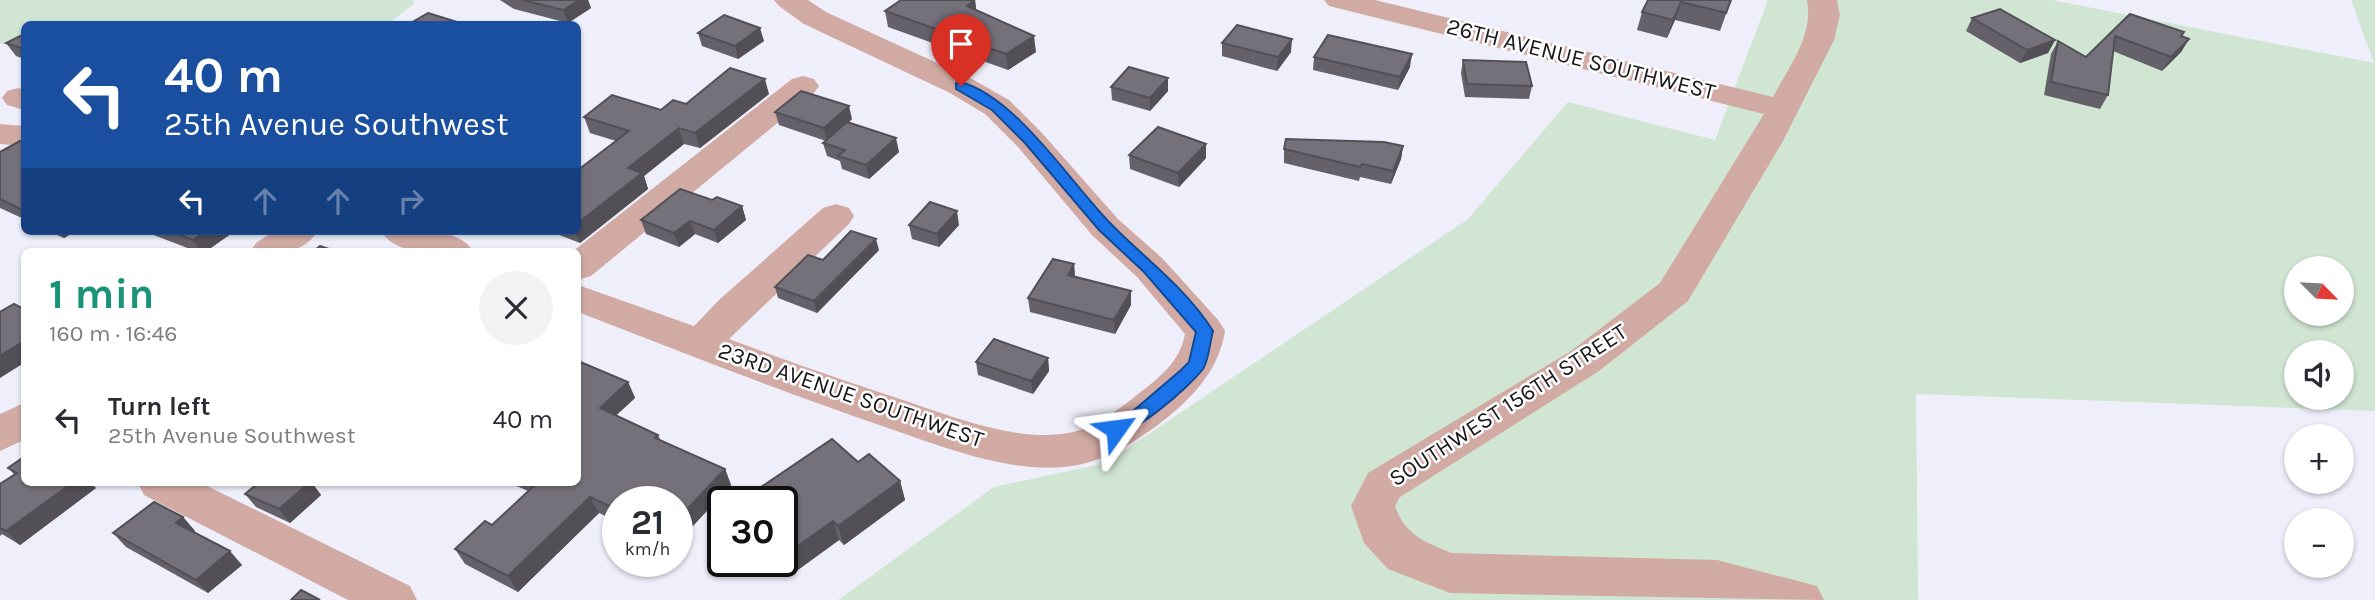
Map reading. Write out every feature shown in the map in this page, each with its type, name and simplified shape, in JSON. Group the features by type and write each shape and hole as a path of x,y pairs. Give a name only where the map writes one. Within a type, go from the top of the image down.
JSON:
{"street":[{"name":"23RD AVENUE SOUTHWEST","path":"581,299 865,404 976,440 1044,452 1070,450 1092,442 1140,416 1178,385 1197,364 1205,331 1150,268 1105,227 1030,140 997,107 961,86 815,18 789,0"},
{"name":"26TH AVENUE SOUTHWEST","path":"1339,0 1783,109"},
{"name":"SOUTHWEST 156TH STREET","path":"1800,600 1717,580 1450,573 1404,555 1380,530 1373,506 1384,485 1585,360 1674,292 1783,109 1819,40 1825,15 1822,0"},
{"path":"581,265 803,86"},
{"path":"0,134 21,136"},
{"path":"701,344 734,309 836,216"},
{"path":"275,248 294,235"},
{"path":"410,235 444,248"},
{"path":"0,404 21,415"},
{"path":"0,435 21,419"},
{"path":"166,486 393,600"}],"green space":[{"path":"0,0 412,0 415,3 392,21 21,21 21,39 0,44"},
{"path":"1768,0 2052,0 2374,63 2351,0 2375,0 2375,411 2348,410 2354,410 2354,340 2284,340 2284,408 1916,394 1918,600 838,600 994,487 1106,463 1468,219 1568,102 1715,140"}],"building":[{"path":"523,0 580,0 563,10"},
{"path":"901,0 974,0 967,6 1034,36 1006,54 885,11"},
{"path":"1648,0 1731,0 1726,13 1681,2 1673,20 1642,12"},
{"path":"2000,9 2055,40 2027,50 1972,18"},
{"path":"428,13 454,21 414,21"},
{"path":"2130,14 2184,32 2181,36 2189,39 2171,57 2115,36 2108,95 2051,82 2058,41 2086,57"},
{"path":"724,15 760,28 735,46 698,33"},
{"path":"1237,25 1292,39 1278,57 1222,43"},
{"path":"1328,35 1412,54 1400,77 1314,57"},
{"path":"21,36 21,48 6,43"},
{"path":"1463,60 1526,62 1532,86 1467,84"},
{"path":"1129,67 1168,78 1150,98 1111,87"},
{"path":"730,68 765,79 695,133 679,128 628,168 642,173 581,221 581,168 629,131 584,117 612,95 661,110 673,100 686,104"},
{"path":"801,91 849,106 824,128 775,112"},
{"path":"847,122 896,138 866,165 838,156 845,150 823,143"},
{"path":"1158,127 1206,144 1178,173 1129,155"},
{"path":"1286,139 1384,142 1403,146 1393,171 1362,164 1360,167 1284,149"},
{"path":"21,142 21,210 0,199 0,152"},
{"path":"680,189 712,200 717,197 742,206 714,230 690,221 674,233 641,220"},
{"path":"930,202 957,211 937,234 909,225"},
{"path":"851,231 876,239 814,301 775,287 808,255 823,260"},
{"path":"180,235 200,235 193,240"},
{"path":"1053,259 1074,264 1068,275 1131,291 1114,320 1028,298"},
{"path":"14,304 21,308 21,343 0,356 0,312"},
{"path":"994,339 1048,358 1031,381 976,362"},
{"path":"581,362 628,382 600,408 658,435 655,438 725,469 693,503 693,486 602,486 602,503 590,497 508,576 455,549 485,521 492,525 534,486 581,486"},
{"path":"832,439 858,462 869,454 900,481 838,526 833,521 798,546 798,486 763,486"},
{"path":"21,459 21,486 68,486 6,531 0,528 0,484 17,473 8,468"},
{"path":"254,486 306,486 279,509 245,494"},
{"path":"154,502 183,517 176,523 230,551 196,580 113,533"},
{"path":"301,590 320,600 291,600"}],"route":[{"path":"961,86 997,107 1030,140 1105,227 1150,268 1205,331 1197,364 1178,385 1140,416 1116,429"}]}
